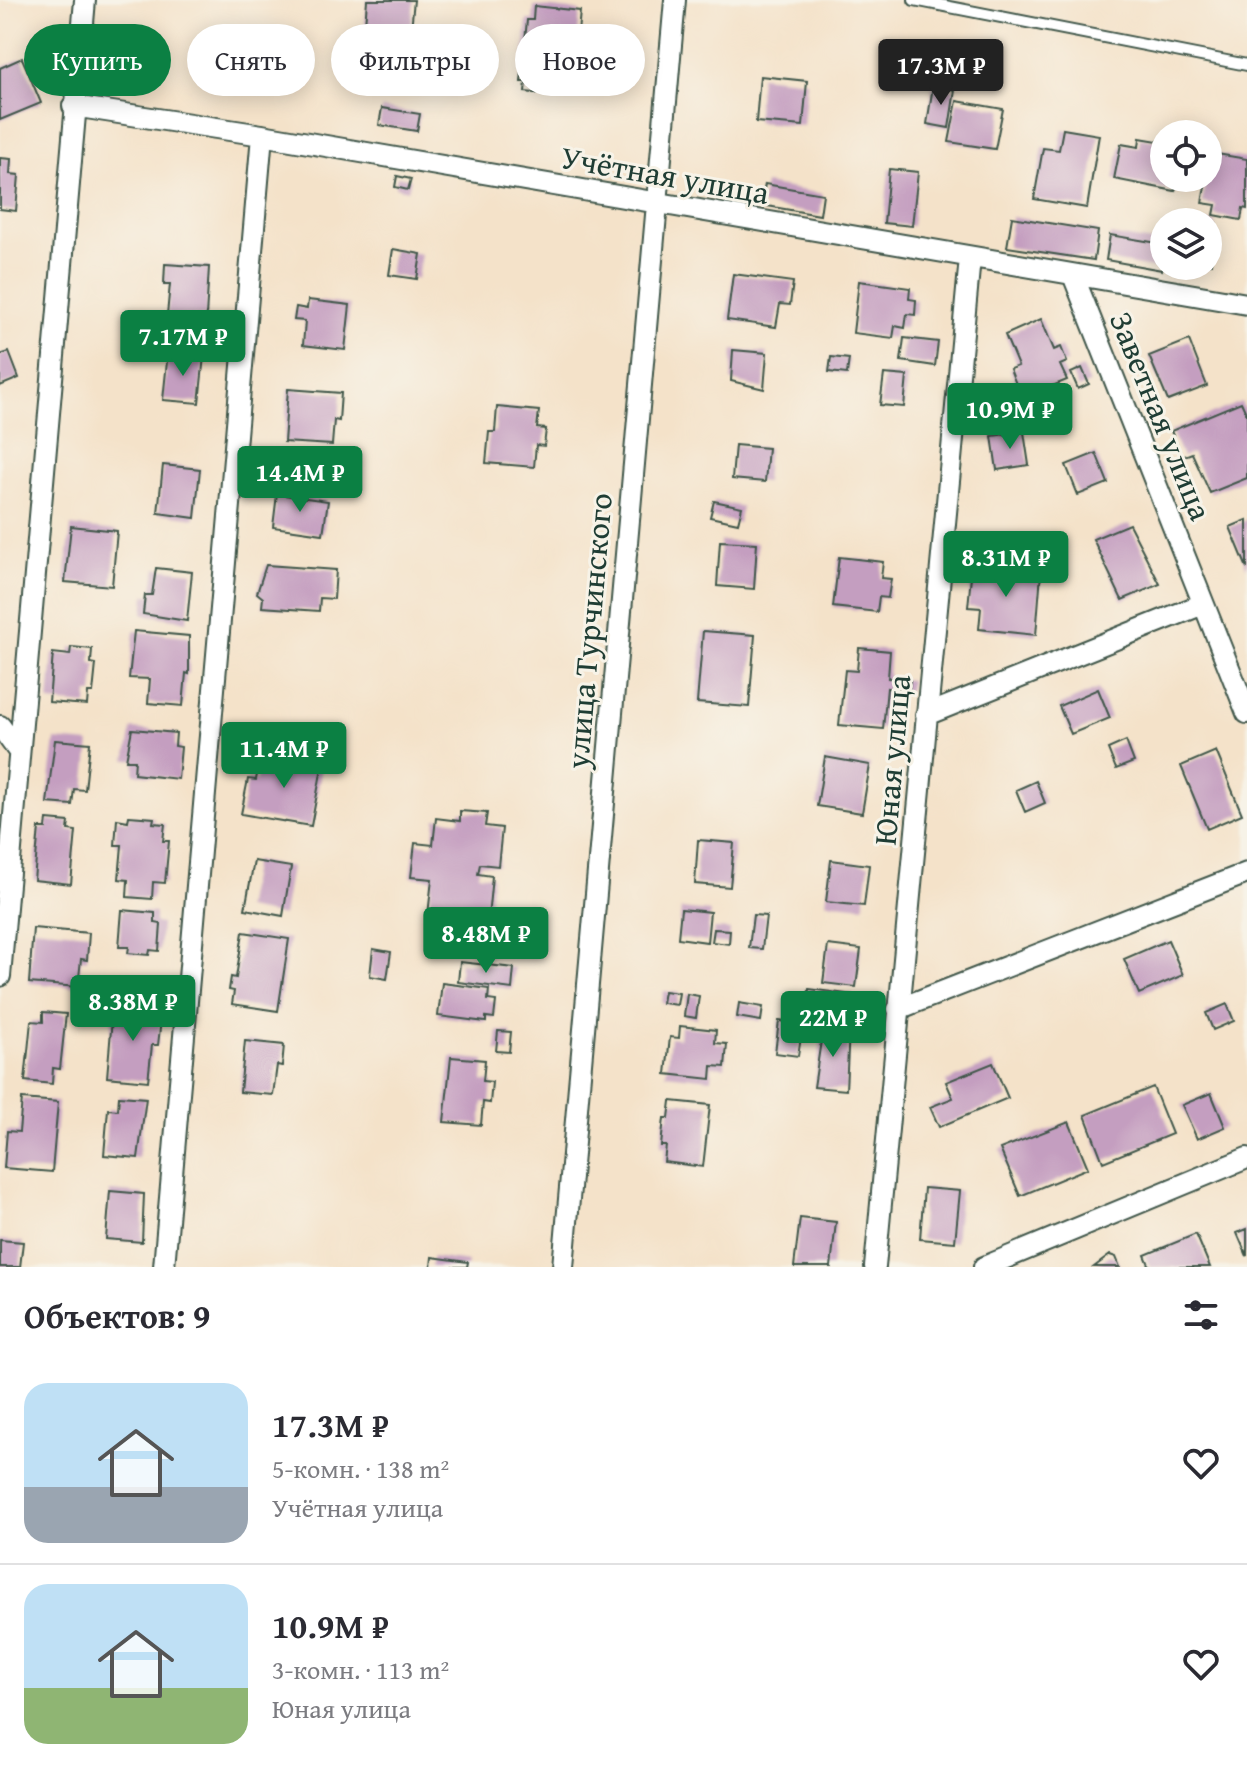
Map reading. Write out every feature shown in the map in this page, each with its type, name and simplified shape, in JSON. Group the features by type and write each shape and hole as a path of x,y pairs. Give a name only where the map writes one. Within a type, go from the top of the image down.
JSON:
{"street":[{"path":"0,976 73,106 85,0"},
{"name":"улица Турчинского","path":"563,1267 675,0"},
{"name":"Учётная улица","path":"73,106 262,135 1247,304"},
{"path":"164,1267 262,135"},
{"name":"Юная улица","path":"875,1267 970,258"},
{"name":"Заветная улица","path":"1073,275 1247,713"},
{"path":"926,715 1203,604"},
{"path":"0,726 19,752"},
{"path":"898,1009 1247,873"},
{"path":"984,1267 1247,1158"}],"lane":[{"path":"914,0 1247,65"}],"building":[{"path":"367,0 414,0 412,24 365,24"},
{"path":"534,6 580,11 579,24 527,24 527,20 533,20"},
{"path":"22,58 24,96 38,96 41,103 0,120 0,68"},
{"path":"760,76 807,81 803,126 756,122"},
{"path":"933,86 955,90 949,128 927,124"},
{"path":"957,101 1003,109 995,149 949,142"},
{"path":"382,108 420,114 417,131 379,125"},
{"path":"1063,129 1099,135 1087,208 1034,199 1043,148 1059,150"},
{"path":"1140,138 1150,140 1150,186 1114,179 1121,144 1139,147"},
{"path":"1222,155 1247,159 1247,209 1243,208 1241,220 1222,216 1222,208 1202,203 1204,192 1222,192"},
{"path":"0,158 11,159 10,174 19,175 16,211 0,209"},
{"path":"889,169 918,172 912,226 884,223"},
{"path":"397,176 411,179 408,190 395,187"},
{"path":"765,184 823,194 820,215 761,205"},
{"path":"1012,217 1098,231 1094,260 1007,247"},
{"path":"1110,235 1150,242 1150,268 1106,260"},
{"path":"393,249 421,254 417,279 389,275"},
{"path":"165,264 209,267 206,317 167,315 170,284 164,284"},
{"path":"733,274 793,282 790,305 780,304 776,327 727,320"},
{"path":"859,281 910,288 909,299 916,300 915,315 907,314 905,328 895,326 893,338 853,333"},
{"path":"308,300 350,305 345,350 303,345 305,321 294,320 296,307 307,309"},
{"path":"1041,319 1054,350 1061,347 1067,362 1060,365 1067,380 1030,395 1026,386 1018,389 1010,369 1018,366 1005,335"},
{"path":"904,338 938,342 935,366 901,361"},
{"path":"1189,340 1207,386 1168,401 1149,356"},
{"path":"733,350 767,353 764,389 731,381"},
{"path":"9,352 19,378 0,386 0,355"},
{"path":"168,352 204,356 199,403 163,400"},
{"path":"831,357 849,359 847,374 829,372"},
{"path":"1082,368 1089,384 1078,389 1071,373"},
{"path":"884,374 907,376 904,407 880,405"},
{"path":"288,389 341,393 339,421 334,420 332,445 284,442"},
{"path":"1241,402 1247,415 1247,478 1210,493 1192,453 1182,457 1171,431"},
{"path":"497,407 539,411 537,428 546,429 544,446 536,445 534,467 486,463 489,432 495,432"},
{"path":"1024,432 1029,465 997,470 992,436"},
{"path":"735,445 768,448 765,482 732,479"},
{"path":"1096,453 1108,483 1078,495 1066,465"},
{"path":"163,465 200,469 195,518 158,513"},
{"path":"277,494 328,501 323,534 273,527"},
{"path":"714,501 742,507 738,523 710,517"},
{"path":"1247,520 1247,568 1230,527"},
{"path":"1129,524 1160,584 1122,600 1093,539"},
{"path":"71,526 117,531 112,586 65,582"},
{"path":"720,541 757,543 754,589 717,586"},
{"path":"839,557 883,562 881,578 891,579 888,598 879,597 877,612 833,607"},
{"path":"266,565 336,570 334,599 320,598 319,611 262,607 263,598 257,593"},
{"path":"972,566 1041,573 1036,635 979,629 981,608 968,607"},
{"path":"156,568 192,572 187,621 143,614 145,595 152,595"},
{"path":"134,631 189,636 189,674 186,673 183,706 148,703 150,679 129,678"},
{"path":"703,631 755,635 749,707 697,703"},
{"path":"71,647 92,649 91,663 96,664 93,693 88,693 87,705 49,702 53,653 70,655"},
{"path":"859,648 890,651 888,678 910,680 909,691 887,688 883,729 839,725 845,670 857,671"},
{"path":"1098,689 1110,718 1071,734 1059,706"},
{"path":"132,729 176,733 175,746 181,747 178,779 134,774 135,760 126,760"},
{"path":"55,740 90,743 85,790 74,789 72,805 47,803"},
{"path":"1126,741 1134,762 1116,769 1108,749"},
{"path":"1216,751 1242,814 1207,829 1181,766"},
{"path":"267,752 323,762 311,826 241,814 248,779 256,780 258,769 264,770"},
{"path":"825,757 870,765 862,813 817,806"},
{"path":"1036,781 1045,803 1025,812 1016,790"},
{"path":"460,811 487,813 485,826 502,828 498,866 480,864 478,874 492,876 487,928 479,927 477,943 435,938 436,925 427,924 432,879 411,877 415,843 433,845 436,818 460,821"},
{"path":"129,816 154,818 153,823 165,824 163,841 169,841 165,883 153,882 152,899 127,897 128,880 119,879 122,845 115,845 117,819 128,821"},
{"path":"47,820 69,822 68,830 76,831 71,884 34,880 39,828 46,828"},
{"path":"698,840 734,843 730,887 695,884"},
{"path":"831,860 869,865 864,906 826,902"},
{"path":"254,861 291,867 283,916 245,909"},
{"path":"681,909 710,912 707,942 678,938"},
{"path":"122,910 155,913 155,923 161,924 159,951 150,950 149,955 128,953 129,947 119,947"},
{"path":"753,915 766,916 762,949 749,948"},
{"path":"33,928 89,933 87,960 81,959 78,987 29,983"},
{"path":"714,929 730,930 729,944 712,942"},
{"path":"243,932 289,939 278,1011 232,1004 234,991 229,990 231,977 236,978"},
{"path":"1168,940 1183,975 1139,994 1124,959"},
{"path":"828,945 861,949 856,987 823,983"},
{"path":"373,949 391,952 387,979 370,976"},
{"path":"460,962 514,968 512,989 458,982"},
{"path":"442,983 489,989 488,1000 496,1001 494,1018 486,1017 486,1022 438,1016"},
{"path":"809,989 855,995 852,1015 807,1009"},
{"path":"664,991 679,993 677,1005 662,1003"},
{"path":"687,994 699,996 696,1018 684,1016"},
{"path":"739,1003 763,1007 761,1021 737,1017"},
{"path":"1227,1004 1234,1021 1213,1030 1206,1013"},
{"path":"113,1007 162,1011 158,1045 152,1045 148,1081 107,1077"},
{"path":"43,1012 66,1014 60,1069 53,1068 52,1084 25,1081 31,1021 43,1022"},
{"path":"779,1021 803,1024 798,1056 775,1053"},
{"path":"680,1026 716,1030 715,1043 727,1044 725,1067 712,1066 711,1079 666,1074 670,1037 679,1038"},
{"path":"823,1027 849,1029 846,1090 814,1087"},
{"path":"498,1031 511,1032 509,1052 496,1051"},
{"path":"245,1041 284,1045 282,1066 277,1065 273,1095 240,1092"},
{"path":"451,1057 485,1060 483,1081 492,1082 490,1103 483,1102 481,1125 444,1122"},
{"path":"993,1063 1008,1098 939,1127 930,1107 953,1098 946,1082"},
{"path":"1153,1087 1172,1134 1103,1162 1085,1115"},
{"path":"1211,1093 1225,1127 1197,1139 1182,1105"},
{"path":"119,1096 146,1098 138,1158 104,1155 108,1109 118,1110"},
{"path":"22,1099 58,1102 52,1172 4,1168 7,1131 19,1132"},
{"path":"671,1101 710,1105 703,1167 664,1162 666,1146 661,1146 664,1118 669,1118"},
{"path":"1069,1122 1088,1168 1020,1196 1000,1149"},
{"path":"924,1188 960,1191 955,1242 920,1239"},
{"path":"110,1191 144,1194 142,1242 106,1239"},
{"path":"800,1218 836,1222 831,1267 794,1267"},
{"path":"1247,1229 1247,1256 1237,1233"},
{"path":"1196,1234 1210,1267 1150,1267 1145,1255"},
{"path":"0,1240 23,1242 20,1267 0,1267"},
{"path":"1110,1255 1116,1257 1120,1267 1094,1267"},
{"path":"432,1257 468,1262 467,1267 431,1267"}]}
